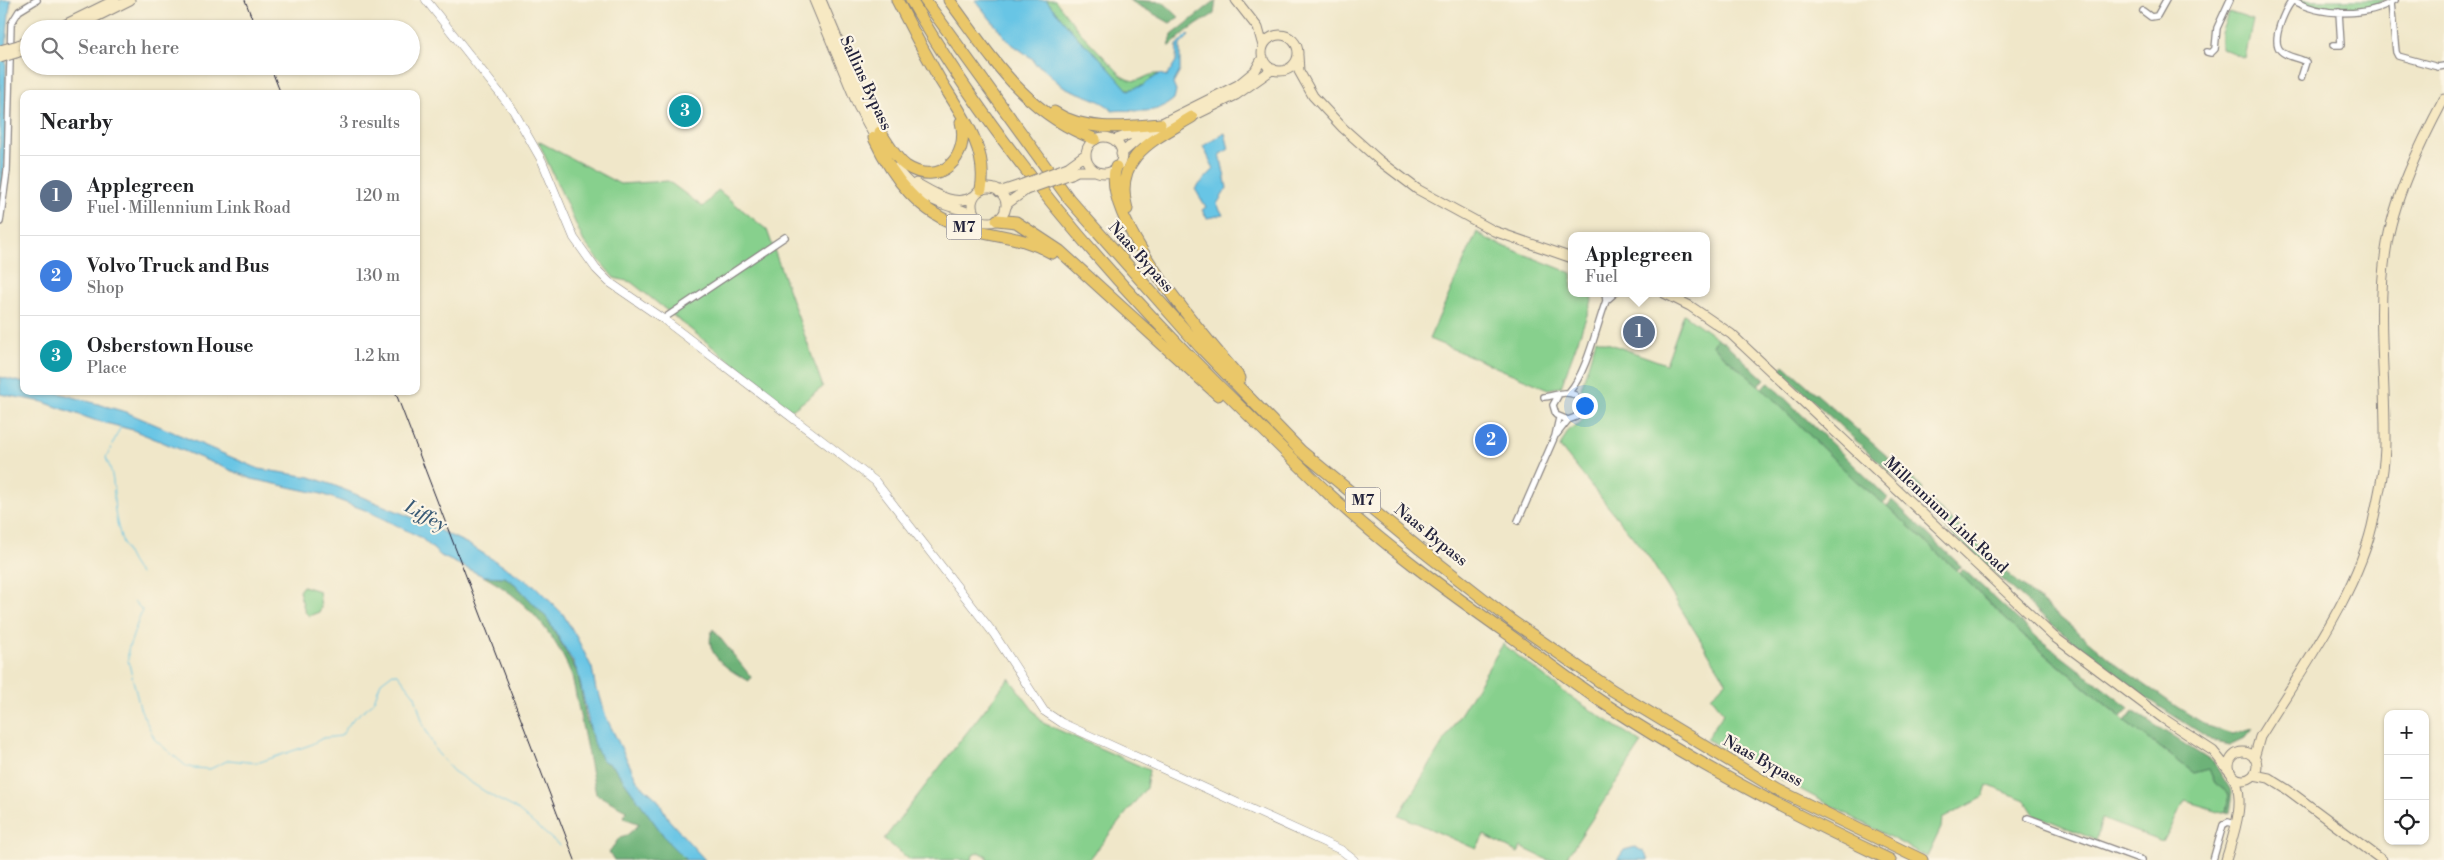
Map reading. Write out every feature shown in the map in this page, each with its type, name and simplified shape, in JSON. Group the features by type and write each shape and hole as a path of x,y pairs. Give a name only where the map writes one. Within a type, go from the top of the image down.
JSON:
{"highway":[{"path":"897,0 979,152 983,170 978,192"},
{"name":"Naas Bypass","path":"911,0 938,49 1077,234 1136,302 1331,496 1441,587 1604,703 1704,765 1808,822 1890,860"},
{"name":"Naas Bypass","path":"925,0 1069,199 1113,251 1200,347 1301,451 1420,549 1512,621 1612,690 1778,790 1922,860"},
{"path":"949,0 1004,75 1064,126 1095,139"},
{"path":"1025,94 1058,114 1086,125 1127,126 1160,124"},
{"path":"877,135 905,165 923,173 942,170 958,157 963,144 963,131 952,99"},
{"name":"M7","path":"1144,255 1124,196 1124,185 1129,165 1138,152 1148,144 1192,117"},
{"name":"M7","path":"877,135 896,178 925,207 947,220 964,227 1022,238 1086,273"},
{"name":"M7","path":"1116,167 1114,180 1117,199 1135,242 1144,255 1210,344 1256,395 1363,501"},
{"name":"M7","path":"997,220 1016,222 1060,251 1229,405 1283,449"}],"main road":[{"path":"74,20 115,0"},
{"path":"90,20 130,0"},
{"name":"Sallins Bypass","path":"814,0 854,98 898,171 914,187 933,200 968,211 976,217"},
{"name":"Sallins Bypass","path":"821,0 877,135 894,159 916,182 955,201 968,200 978,192"},
{"path":"1096,171 1088,164 1086,154 1088,145 1095,139 1105,137 1114,140 1160,124 1238,85 1256,71 1263,57 1263,46 1258,28 1236,0"},
{"path":"1258,28 1275,36 1290,38 1296,46 1299,71 1304,84"},
{"path":"1263,46 1275,36"},
{"path":"0,58 20,47"},
{"path":"0,50 20,49"},
{"path":"1284,70 1293,65 1298,55"},
{"path":"1263,57 1273,69"},
{"path":"1070,170 1104,172 1116,167 1122,154 1137,140 1192,117 1236,95 1273,69 1284,70 1304,84 1343,128 1380,161 1417,189 1494,231 1568,257"},
{"path":"2239,800 2252,776 2260,737 2346,595 2362,557 2374,519 2386,445 2382,334 2386,249 2392,222 2418,148 2444,99"},
{"path":"1114,140 1122,154"},
{"path":"1025,187 1008,202 997,220 984,222 976,217 971,207 978,192 991,188 1000,192 1025,187 1070,170 1086,154"},
{"path":"1000,192 1005,201 1005,209"},
{"name":"Millennium Link Road","path":"1672,297 1690,306 1731,334 2053,636 2164,719 2213,750 2231,774"},
{"path":"2226,860 2239,800 2238,785 2231,774 2230,761 2260,737"},
{"name":"Millennium Link Road","path":"2213,750 2237,754"},
{"path":"2237,754 2248,753 2269,778 2382,860"},
{"path":"2231,774 2244,780 2252,776 2269,778"}],"street":[{"path":"0,222 7,171 11,24 18,10 37,0"},
{"path":"426,0 513,110 542,161 574,238 585,256 609,282 663,318 875,481 994,634 1044,710 1062,723 1341,850 1354,860"},
{"path":"2143,11 2151,17 2157,16 2166,0"},
{"path":"2207,52 2211,53 2215,49 2217,28 2230,0"},
{"path":"2301,78 2306,62 2280,51 2278,46 2279,27 2285,10 2292,0 2308,8 2339,12 2361,11 2393,1 2396,52 2398,56 2438,67 2444,66"},
{"path":"2334,45 2341,45 2339,12"},
{"path":"663,318 785,237"},
{"path":"1553,405 1544,397 1558,396 1569,392 1575,386 1606,301 1606,297"},
{"path":"1606,301 1610,297"},
{"path":"1555,436 1568,420 1576,417 1581,410 1575,386"},
{"path":"1569,392 1578,397"},
{"path":"1558,396 1553,405 1554,412 1559,418 1568,420"},
{"path":"1518,521 1555,436 1559,418"},
{"path":"2028,818 2142,860"},
{"path":"2213,860 2223,825 2228,822 2235,824"}],"green space":[{"path":"1046,0 1055,0 1079,31 1123,77 1134,81 1149,75 1159,74 1135,89 1125,88"},
{"path":"1129,0 1163,2 1179,17 1170,23"},
{"path":"1216,0 1214,14 1187,31 1169,47 1172,35"},
{"path":"2297,0 2386,0 2364,8 2342,10 2318,7"},
{"path":"2229,12 2253,20 2245,58 2221,48 2221,33"},
{"path":"538,141 620,184 668,181 703,207 718,190 767,230 823,387 792,410 631,282 614,278 584,242"},
{"path":"1477,232 1486,239 1568,272 1568,297 1592,297 1592,301 1561,387 1548,389 1429,339"},
{"path":"1684,314 1717,338 1713,346 1762,388 1855,480 1887,506 2020,633 2125,721 2194,773 2209,769 2215,783 2229,794 2226,813 2185,801 2163,842 2102,819 2096,840 2034,814 2025,800 1987,785 1983,797 1942,819 1941,828 1927,857 1706,739 1724,713 1711,697 1726,681 1648,556 1560,447 1569,429 1579,425 1591,407 1581,389 1596,339 1666,364"},
{"path":"1717,338 1724,342 1765,380 1758,385 1713,346"},
{"path":"1784,365 1923,488 1920,500 1780,370"},
{"path":"1769,383 1888,498 1883,503 1855,480 1762,388"},
{"path":"1892,500 1961,566 1956,570 1887,506"},
{"path":"1930,501 1971,537 2014,579 2118,666 2208,726 2232,734 2253,728 2245,738 2230,745 2215,742 2138,693 2056,628 1923,508"},
{"path":"1962,568 2039,639 2129,708 2121,717 2020,633 1959,573"},
{"path":"483,576 505,577 515,584 547,618 578,674 586,719 602,760 614,767 670,844 686,860 614,860 609,852 620,837 627,835 640,824 624,818 626,810 596,794 572,676 565,660 547,631 525,606 512,594"},
{"path":"303,586 319,591 321,608 319,612 309,616 305,612 299,591"},
{"path":"713,629 751,677 749,681 726,667 714,654 710,638"},
{"path":"1503,644 1569,696 1642,743 1565,860 1548,860 1521,847 1518,853 1484,835 1476,849 1399,815"},
{"path":"1009,678 1043,723 1149,770 1146,788 1089,860 987,860 987,856 979,852 973,855 972,860 910,860 884,839"},
{"path":"2133,711 2214,763 2232,792 2229,814 2226,813 2229,794 2215,783 2209,769 2194,773 2125,721"}],"water":[{"path":"0,0 11,0 6,51 5,152 0,202"},
{"path":"975,0 1046,0 1079,39 1100,58 1128,90 1142,86 1159,74 1167,76 1176,61 1177,45 1188,34 1189,36 1180,45 1180,71 1173,84 1176,91 1174,99 1166,105 1151,110 1112,111 1100,101 1064,86 1034,63 1033,59 1009,42"},
{"path":"1225,133 1229,149 1220,154 1227,188 1217,204 1223,215 1207,218 1202,210 1206,207 1195,189 1214,169 1203,146"},
{"path":"0,377 20,382 20,395 66,395 126,412 259,469 310,477 333,485 411,517 468,544 535,586 563,614 577,638 592,668 596,690 599,693 606,717 638,782 658,800 669,820 705,860 686,860 669,843 614,767 602,760 593,742 578,673 573,662 547,618 515,584 505,577 483,576 441,556 420,537 365,510 322,494 252,479 133,430 94,420 43,402 0,394"},
{"path":"1635,847 1644,852 1649,860 1617,860 1624,850"}],"waterway":[{"path":"121,426 106,458 112,473 116,518 120,533 128,555 140,574"},
{"path":"134,601 142,610 128,650 128,660 140,708 155,740 186,766 210,769 229,760 257,763 310,745 323,738 341,736 352,720 373,703 381,682 393,673 398,674 415,696 423,724 436,751 453,771 495,798 515,808 559,845"}],"railway":[{"path":"245,0 253,20"},
{"path":"274,75 279,90"},
{"path":"397,395 575,860"}],"place":[{"name":"Osberstown House","path":"685,111"},
{"name":"Applegreen","path":"1639,332"},
{"name":"Volvo Truck and Bus","path":"1491,440"}],"water label":[{"name":"Liffey","path":"426,516"}]}
